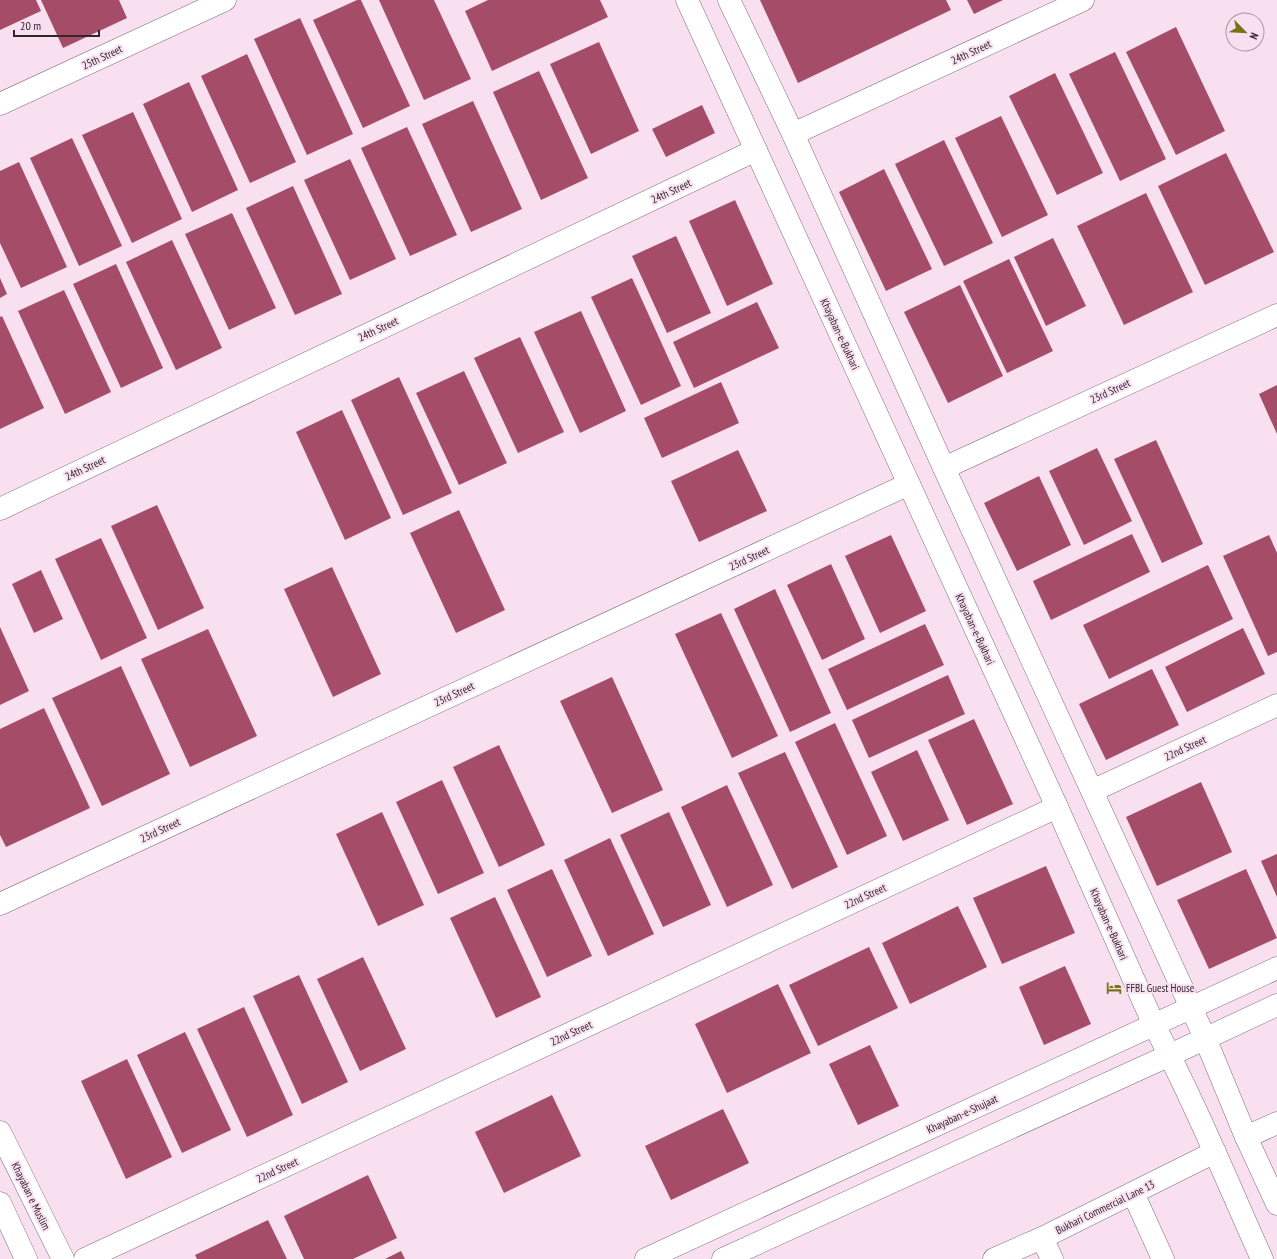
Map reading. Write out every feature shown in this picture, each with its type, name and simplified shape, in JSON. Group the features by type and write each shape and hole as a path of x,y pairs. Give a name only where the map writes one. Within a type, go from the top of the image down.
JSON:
{"street":[{"name":"25th Street","path":"0,104 225,0"},
{"name":"Khayaban-e-Bukhari","path":"686,0 909,484 1154,1025 1170,1055 1215,1152 1262,1259"},
{"path":"729,0 793,134 1205,1038 1246,1138 1277,1204"},
{"name":"24th Street","path":"793,134 1083,0"},
{"name":"24th Street","path":"0,508 756,150"},
{"name":"23rd Street","path":"944,468 1277,314"},
{"name":"23rd Street","path":"0,904 909,484"},
{"name":"22nd Street","path":"1092,791 1277,705"},
{"name":"22nd Street","path":"86,1259 1056,807"},
{"name":"Khayaban-e-Shujaat","path":"646,1259 1277,968"},
{"path":"723,1259 1170,1055 1277,1004"},
{"path":"1246,1138 1277,1123"},
{"name":"Khayaban e Muslim","path":"0,1132 63,1259"},
{"name":"Bukhari Commercial Lane 13","path":"994,1259 1042,1238 1215,1152"},
{"path":"1133,1193 1162,1259"},
{"path":"0,1203 26,1259"},
{"path":"1042,1238 1052,1259"}],"building":[{"path":"0,0 36,0 41,11 0,30"},
{"path":"41,0 119,0 127,18 63,48"},
{"path":"357,0 361,0 410,106 363,128 313,20"},
{"path":"379,0 434,0 471,79 424,100"},
{"path":"488,0 600,0 608,17 492,71 465,11"},
{"path":"760,0 946,0 951,10 798,83"},
{"path":"967,0 1003,0 974,14"},
{"path":"300,18 353,134 307,155 254,39"},
{"path":"1176,27 1225,131 1176,155 1126,52"},
{"path":"599,42 639,131 591,154 550,64"},
{"path":"1115,52 1166,159 1120,181 1069,74"},
{"path":"247,54 296,162 250,183 201,76"},
{"path":"539,71 588,178 541,200 493,92"},
{"path":"1055,73 1103,173 1057,195 1009,96"},
{"path":"189,82 238,190 192,212 143,104"},
{"path":"473,101 522,209 471,232 422,124"},
{"path":"702,105 715,133 666,157 652,129"},
{"path":"133,112 182,219 132,243 82,135"},
{"path":"1001,116 1048,215 1002,237 955,138"},
{"path":"407,127 457,235 410,256 361,148"},
{"path":"72,138 122,246 79,266 30,158"},
{"path":"944,140 993,243 944,266 895,164"},
{"path":"1226,153 1274,252 1205,285 1158,186"},
{"path":"350,159 396,259 350,280 304,180"},
{"path":"19,162 67,267 21,288 0,243 0,171"},
{"path":"884,169 932,269 886,291 839,192"},
{"path":"293,186 342,294 295,315 246,208"},
{"path":"1146,193 1193,292 1124,325 1077,226"},
{"path":"735,200 773,284 727,306 689,221"},
{"path":"232,213 276,308 229,330 185,234"},
{"path":"676,236 711,313 667,333 632,256"},
{"path":"1053,238 1086,306 1046,326 1014,257"},
{"path":"172,240 222,348 176,370 126,262"},
{"path":"1009,259 1053,351 1007,373 963,281"},
{"path":"116,264 163,368 121,388 73,284"},
{"path":"0,278 7,294 0,298"},
{"path":"632,278 681,386 641,405 591,297"},
{"path":"960,285 1003,376 948,403 904,312"},
{"path":"64,290 111,392 65,414 18,311"},
{"path":"757,302 779,348 694,388 673,342"},
{"path":"581,311 626,411 580,433 534,332"},
{"path":"2,316 44,408 0,429 0,317"},
{"path":"520,337 564,432 518,453 474,358"},
{"path":"464,371 507,463 459,485 416,393"},
{"path":"399,377 452,493 403,515 351,400"},
{"path":"721,382 739,423 662,458 644,418"},
{"path":"1277,385 1277,434 1259,394"},
{"path":"342,410 391,518 345,540 296,432"},
{"path":"1156,440 1203,544 1162,563 1114,459"},
{"path":"1097,448 1132,521 1084,545 1049,471"},
{"path":"738,450 767,511 699,542 671,481"},
{"path":"1039,476 1071,545 1017,571 984,503"},
{"path":"157,505 204,608 158,630 111,526"},
{"path":"459,510 505,610 456,633 410,533"},
{"path":"1132,534 1150,572 1051,620 1033,581"},
{"path":"891,535 926,611 880,633 845,556"},
{"path":"1269,535 1277,553 1277,652 1268,656 1223,556"},
{"path":"101,538 147,638 101,660 55,559"},
{"path":"831,564 865,639 822,660 787,585"},
{"path":"1208,565 1233,619 1109,679 1083,625"},
{"path":"332,567 381,674 333,697 284,589"},
{"path":"41,570 63,619 34,633 12,584"},
{"path":"775,589 831,713 790,732 734,609"},
{"path":"721,613 778,736 732,758 675,634"},
{"path":"925,624 944,665 847,710 828,669"},
{"path":"0,627 29,691 0,705"},
{"path":"1243,628 1265,674 1187,712 1165,667"},
{"path":"208,629 257,736 190,767 141,659"},
{"path":"121,666 170,774 102,806 52,698"},
{"path":"1152,669 1179,725 1106,760 1079,704"},
{"path":"948,675 965,714 869,758 852,720"},
{"path":"612,677 663,790 612,813 560,701"},
{"path":"44,708 90,808 6,847 0,835 0,729"},
{"path":"974,719 1013,804 967,825 928,740"},
{"path":"835,723 887,836 847,855 795,742"},
{"path":"499,745 545,845 499,867 453,767"},
{"path":"917,750 949,820 903,841 871,772"},
{"path":"785,752 838,867 792,889 738,773"},
{"path":"442,780 484,873 438,894 396,802"},
{"path":"1201,782 1232,852 1157,886 1126,817"},
{"path":"727,785 773,885 727,907 681,807"},
{"path":"382,812 424,905 378,926 336,834"},
{"path":"669,812 711,905 663,927 620,835"},
{"path":"610,838 654,934 608,956 564,860"},
{"path":"1277,854 1277,897 1261,861"},
{"path":"1046,866 1075,933 1002,964 973,898"},
{"path":"552,869 592,956 547,977 507,890"},
{"path":"1246,869 1277,938 1209,969 1177,900"},
{"path":"495,897 541,997 496,1018 450,918"},
{"path":"958,906 987,967 910,1004 882,943"},
{"path":"869,947 898,1008 818,1046 789,985"},
{"path":"363,957 406,1049 360,1071 317,979"},
{"path":"1065,966 1091,1024 1044,1045 1019,987"},
{"path":"299,975 348,1082 302,1104 253,996"},
{"path":"778,984 811,1053 727,1093 695,1024"},
{"path":"244,1007 293,1115 247,1137 197,1029"},
{"path":"185,1032 231,1130 182,1153 137,1055"},
{"path":"870,1045 899,1106 858,1125 829,1064"},
{"path":"127,1059 172,1157 126,1179 81,1081"},
{"path":"552,1095 581,1156 504,1193 475,1132"},
{"path":"723,1109 749,1163 671,1200 645,1146"},
{"path":"368,1175 397,1238 353,1259 304,1259 284,1216"},
{"path":"268,1220 287,1259 197,1259 195,1255"},
{"path":"401,1251 405,1259 385,1259"}],"place":[{"name":"FFBL Guest House","path":"1114,988"}]}
